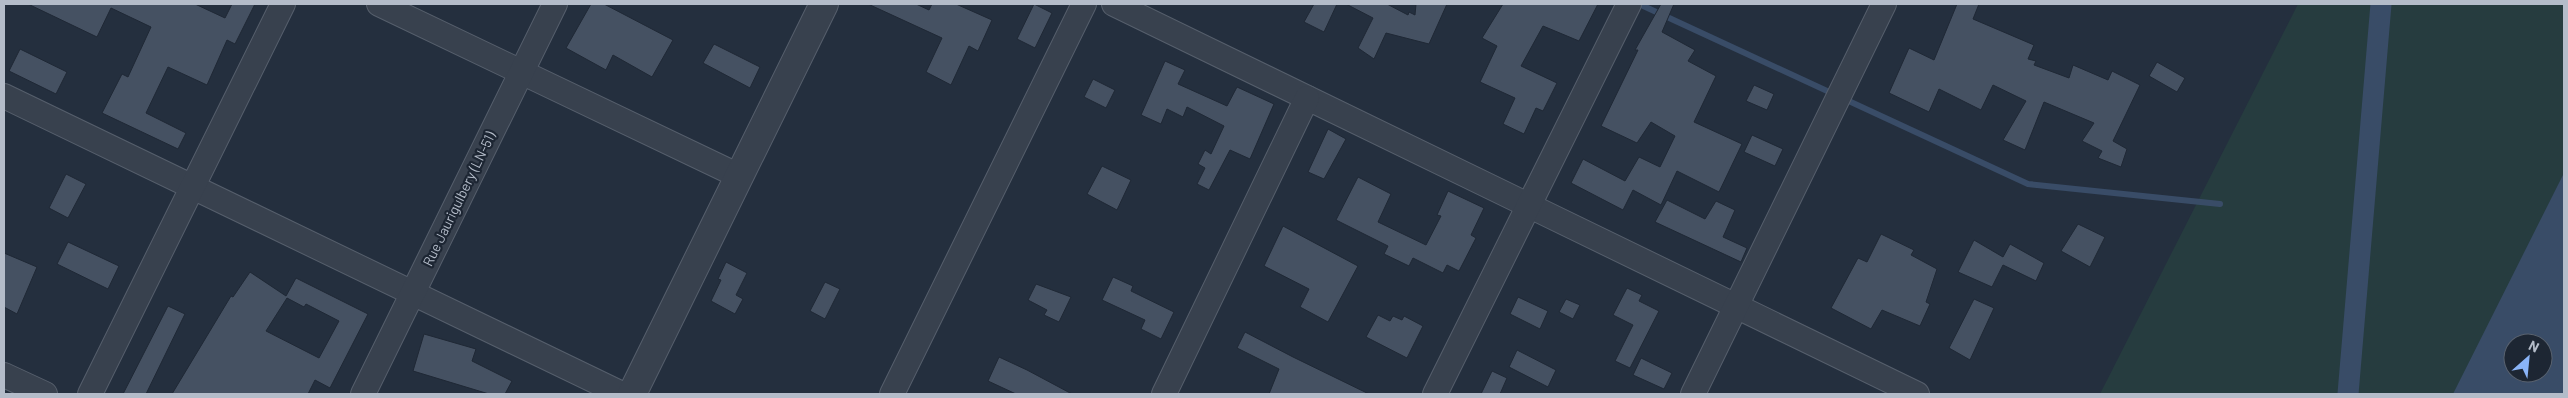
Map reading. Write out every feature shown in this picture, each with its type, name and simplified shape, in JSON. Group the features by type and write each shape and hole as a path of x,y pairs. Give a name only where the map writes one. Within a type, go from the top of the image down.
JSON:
{"street":[{"path":"90,394 283,4"},
{"path":"379,4 739,176"},
{"name":"Rue Jaurigulbery (LN-51)","path":"364,394 555,4"},
{"path":"632,394 824,4"},
{"path":"892,394 1084,4"},
{"path":"1114,4 1917,394"},
{"path":"1435,394 1629,4"},
{"path":"1693,394 1884,4"},
{"path":"4,96 622,394"},
{"path":"1164,394 1307,98"},
{"path":"4,375 45,394"}],"green space":[{"path":"2298,4 2564,4 2564,394 2100,394"}],"water":[{"path":"2564,173 2564,394 2453,394"}],"building":[{"path":"28,4 195,4 225,18 232,4 255,4 235,44 227,40 207,85 168,67 146,113 186,133 178,149 102,113 122,74 128,77 151,27 111,8 97,37"},
{"path":"591,4 604,4 673,40 652,77 613,55 606,70 566,48"},
{"path":"868,4 916,4 929,10 932,4 956,4 992,20 978,51 969,46 951,85 926,72 942,38"},
{"path":"1034,4 1052,13 1035,48 1017,39"},
{"path":"1314,4 1337,4 1324,32 1304,22"},
{"path":"1346,4 1387,4 1408,15 1409,12 1415,15 1416,4 1447,4 1429,44 1386,33 1374,59 1358,48 1373,18"},
{"path":"1503,4 1598,4 1579,41 1543,26 1521,66 1557,83 1543,111 1536,108 1524,134 1503,124 1515,98 1480,82 1497,46 1482,38"},
{"path":"1661,4 1674,4 1662,32 1695,50 1688,61 1716,76 1694,122 1742,144 1719,192 1677,171 1661,205 1633,190 1623,210 1571,183 1583,159 1625,181 1639,157 1660,167 1675,136 1651,122 1637,143 1601,126 1638,50 1635,50"},
{"path":"1957,4 1979,4 1973,19 2034,45 2028,59 2036,61 2034,65 2069,78 2073,65 2108,80 2112,71 2140,85 2113,141 2127,149 2121,167 2098,158 2102,151 2082,141 2094,123 2044,102 2025,150 2003,140 2026,101 1993,85 1981,110 1939,89 1929,112 1889,93 1909,48 1934,60"},
{"path":"714,44 760,67 750,88 703,63"},
{"path":"20,49 67,72 56,94 9,71"},
{"path":"1165,61 1185,70 1178,84 1227,106 1237,87 1274,104 1250,159 1230,150 1209,190 1197,184 1205,168 1198,164 1205,150 1211,154 1224,126 1187,107 1183,117 1167,109 1161,124 1141,115"},
{"path":"2157,62 2185,78 2177,92 2149,76"},
{"path":"1093,79 1115,90 1106,108 1084,97"},
{"path":"1754,85 1774,94 1767,110 1746,101"},
{"path":"1328,129 1346,139 1324,179 1308,172"},
{"path":"1752,135 1783,149 1775,166 1744,152"},
{"path":"1102,166 1131,180 1117,210 1087,194"},
{"path":"66,174 86,184 68,218 49,208"},
{"path":"1358,177 1391,194 1378,222 1426,245 1441,216 1437,215 1448,191 1484,208 1471,235 1476,238 1459,271 1447,265 1443,273 1413,258 1409,266 1384,254 1388,246 1336,220"},
{"path":"1667,200 1705,219 1716,201 1735,210 1723,237 1747,248 1741,262 1655,222"},
{"path":"2078,224 2105,237 2090,267 2061,251"},
{"path":"1283,226 1358,266 1328,322 1300,307 1309,289 1264,266"},
{"path":"1881,234 1914,250 1911,255 1937,269 1926,302 1930,304 1920,326 1882,310 1871,329 1831,308 1858,258 1867,262"},
{"path":"1974,240 2003,257 2010,244 2044,263 2036,281 2003,265 1992,287 1958,272"},
{"path":"68,242 119,266 108,289 57,264"},
{"path":"4,253 37,267 17,314 4,307"},
{"path":"726,262 747,273 736,295 743,299 735,314 711,301 721,280 718,279"},
{"path":"250,272 286,296 296,278 368,314 330,388 315,380 308,394 172,394 231,296 233,297","holes":["287,298 304,307 306,304 339,321 319,358 266,331"]},
{"path":"1113,277 1133,286 1131,291 1174,312 1161,339 1141,329 1145,320 1102,300"},
{"path":"825,282 840,289 825,319 810,311"},
{"path":"1036,284 1071,297 1059,322 1044,315 1047,310 1028,300"},
{"path":"1627,288 1642,295 1639,301 1659,311 1630,368 1615,361 1633,325 1613,315"},
{"path":"1518,297 1548,311 1540,329 1510,314"},
{"path":"1566,299 1580,305 1573,319 1559,312"},
{"path":"1974,299 1994,308 1970,360 1949,348"},
{"path":"168,306 185,314 146,394 123,394"},
{"path":"1378,315 1390,321 1393,316 1402,320 1404,316 1423,326 1407,358 1366,337"},
{"path":"1245,332 1369,394 1269,394 1279,369 1237,348"},
{"path":"424,334 476,349 472,361 512,381 505,394 489,394 413,371"},
{"path":"1517,350 1556,370 1548,387 1509,367"},
{"path":"999,357 1072,394 1016,394 988,381"},
{"path":"1641,358 1672,373 1664,389 1633,375"},
{"path":"1492,371 1507,378 1500,394 1481,394"}],"waterway":[{"path":"1639,4 2028,184 2220,204"},
{"path":"2348,394 2381,4"}]}
